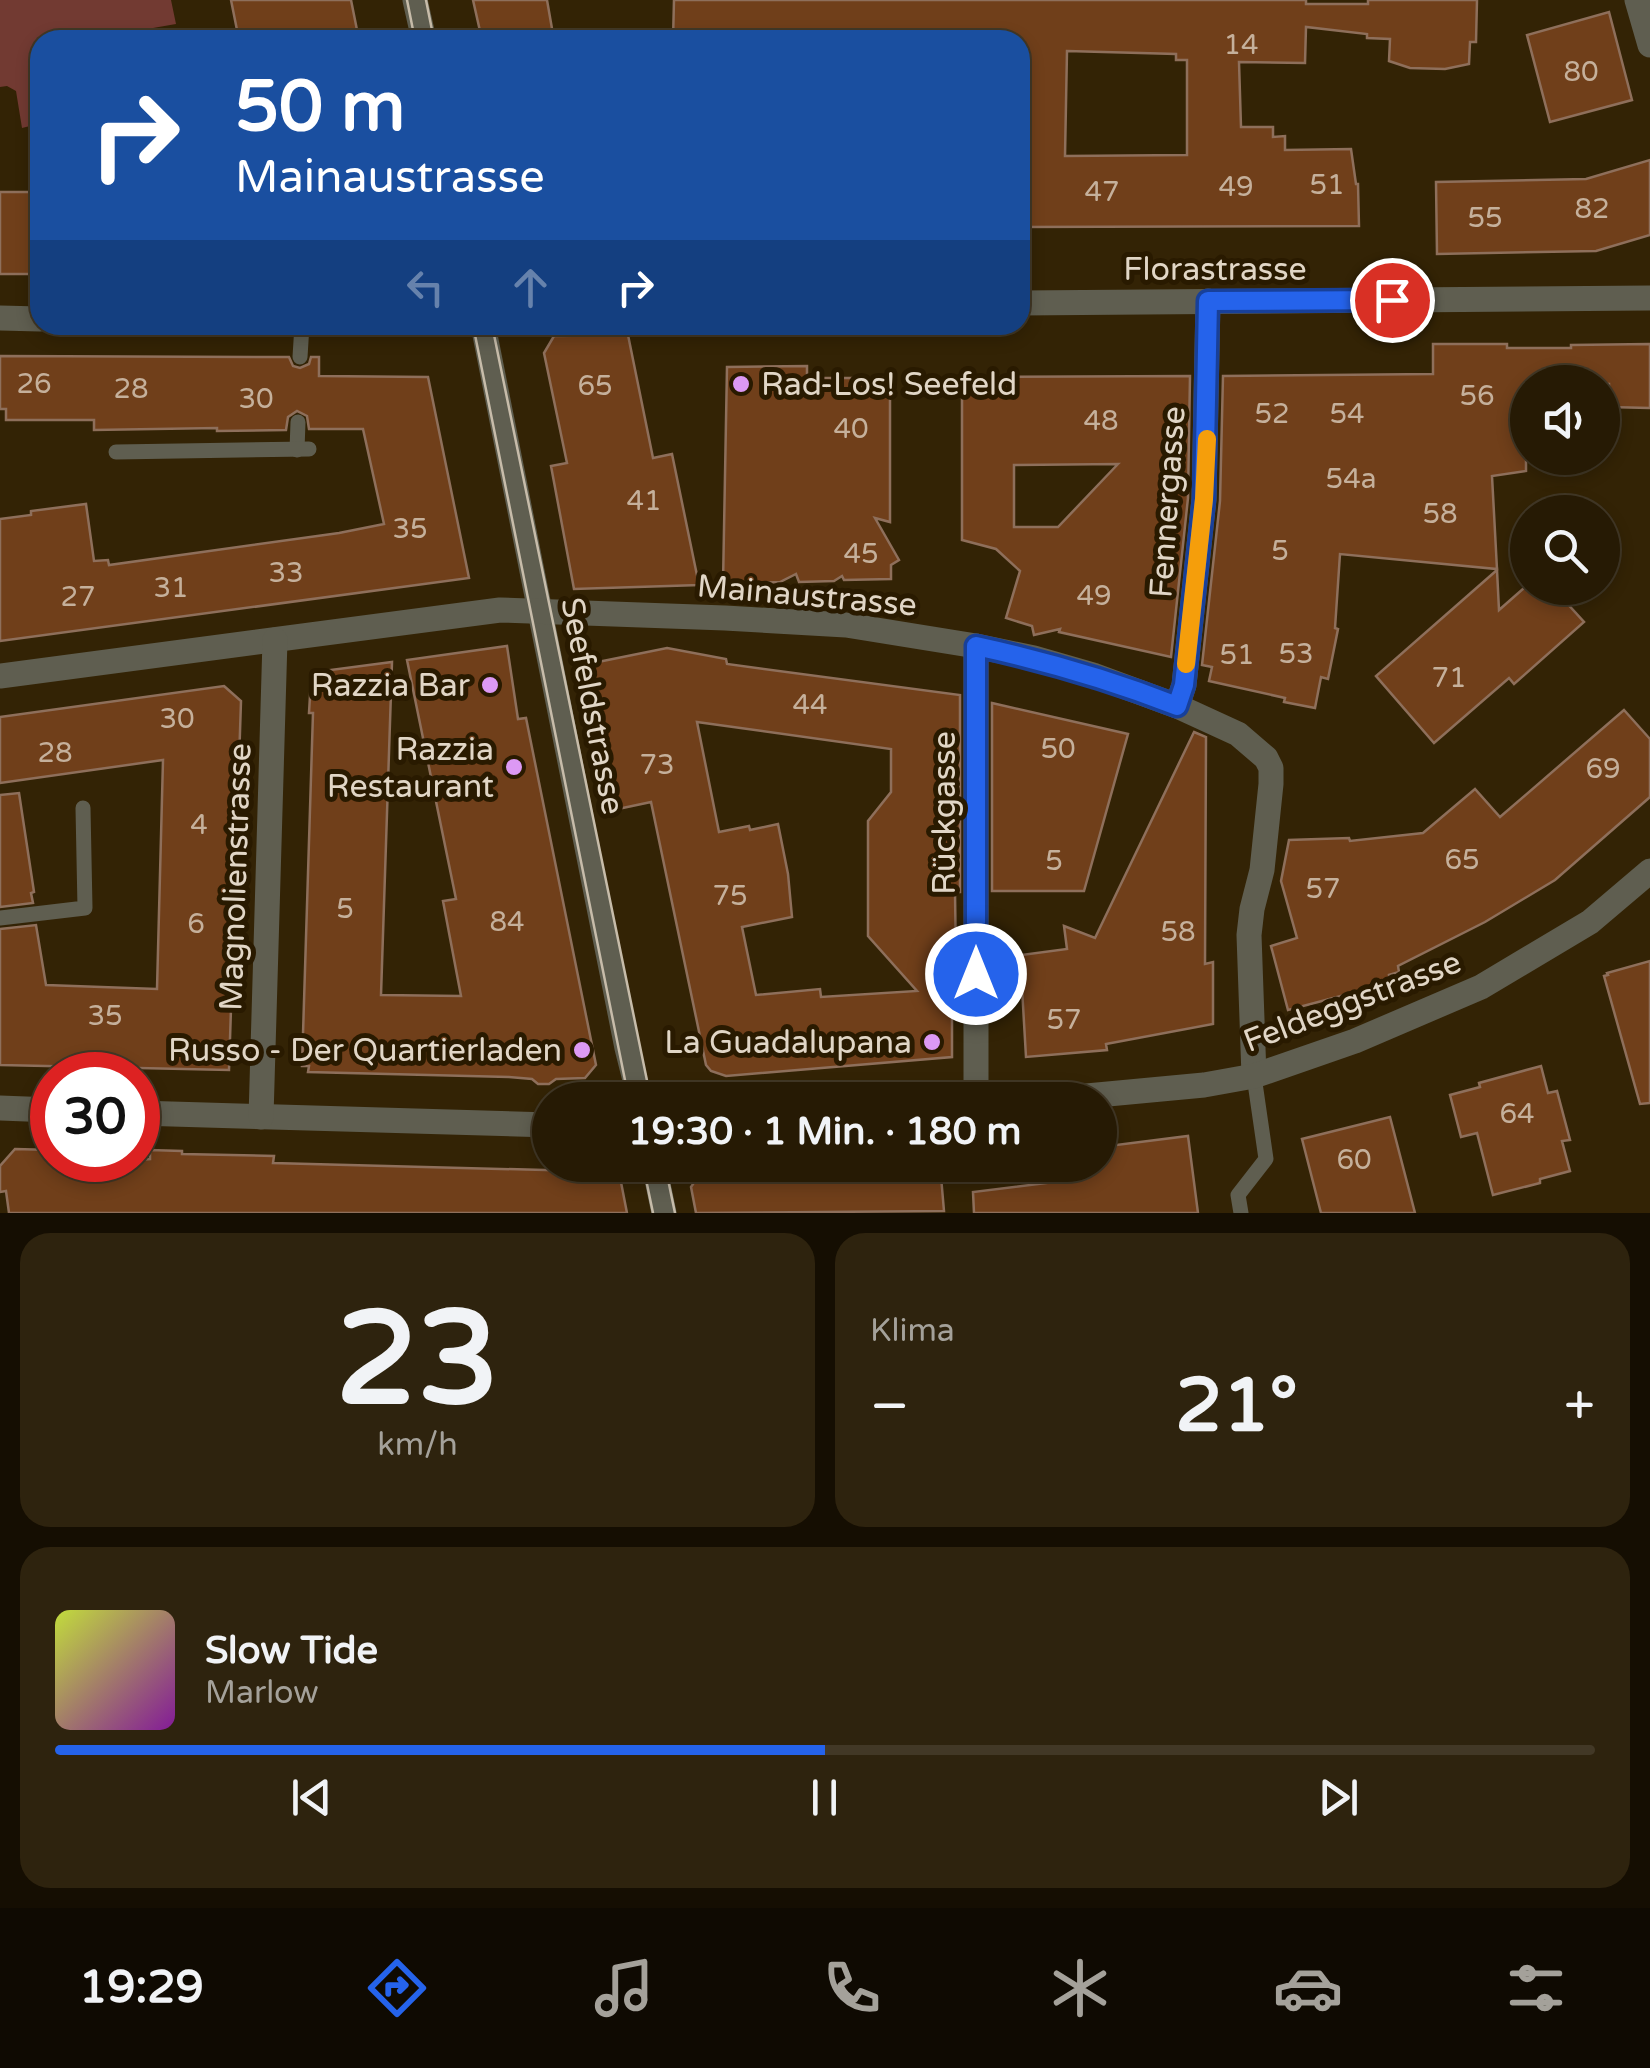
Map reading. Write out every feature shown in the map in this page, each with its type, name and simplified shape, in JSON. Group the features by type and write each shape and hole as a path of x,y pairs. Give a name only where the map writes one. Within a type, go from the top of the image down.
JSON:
{"street":[{"path":"415,0 422,30"},
{"path":"1637,0 1650,45"},
{"name":"Florastrasse","path":"1030,303 1650,298"},
{"name":"Fennergasse","path":"1177,706 1184,685 1204,499 1208,301"},
{"path":"0,318 30,319"},
{"name":"Seefeldstrasse","path":"485,335 636,1082"},
{"name":"Mainaustrasse","path":"0,676 500,610 846,625 976,646 1093,674 1238,734 1266,758 1271,768 1262,870 1249,934 1254,1076"},
{"name":"Magnolienstrasse","path":"261,1116 275,640"},
{"name":"Rückgasse","path":"976,646 976,1082"},
{"name":"Feldeggstrasse","path":"1117,1094 1204,1086 1254,1076 1355,1041 1481,988 1590,922 1650,871"},
{"path":"0,1108 30,1109"},
{"path":"160,1113 532,1124"},
{"path":"658,1182 664,1213"}],"lane":[{"path":"300,357 301,335"},
{"path":"116,452 303,449 298,422"},
{"path":"0,918 84,908 83,808"},
{"path":"1241,1213 1238,1194 1266,1159 1254,1076"}],"shaded area":[{"path":"0,0 171,0 176,24 142,30 30,30 30,126 22,128 16,91 0,87"}],"building":[{"path":"231,0 351,0 357,30 237,30"},
{"path":"473,0 547,0 552,30 480,30"},
{"path":"674,0 1306,0 1306,4 1368,4 1368,0 1477,0 1476,42 1470,42 1469,64 1445,69 1410,68 1389,61 1390,39 1306,27 1305,63 1239,62 1241,127 1273,127 1273,137 1285,136 1285,150 1351,149 1358,184 1359,226 1030,227 1030,30 673,30","holes":["1067,51 1176,54 1176,60 1187,60 1187,155 1065,156"]},
{"path":"1609,12 1632,100 1550,122 1527,35"},
{"path":"1650,160 1650,235 1596,251 1437,254 1436,182 1586,179"},
{"path":"0,192 30,192 30,274 0,274"},
{"path":"628,335 653,458 672,454 699,585 574,589 551,466 567,463 544,353 554,336"},
{"path":"1433,344 1571,348 1650,344 1650,408 1620,407 1620,365 1510,365 1510,473 1492,476 1497,569 1340,554 1335,628 1338,629 1328,679 1321,677 1315,708 1209,681 1212,667 1202,665 1220,501 1223,376 1433,374"},
{"path":"0,356 289,357 293,366 300,368 309,364 311,357 319,357 319,376 428,377 469,578 0,641 0,519 86,504 94,561 108,560 109,565 384,524 363,429 309,429 307,416 297,411 288,417 286,430 94,430 94,420 6,420 6,409 0,409"},
{"path":"807,366 807,378 890,378 890,522 875,518 899,560 891,565 891,579 844,580 842,576 834,581 799,582 796,574 780,582 723,584 727,367"},
{"path":"1190,376 1188,498 1171,657 1059,632 1060,629 1034,635 1032,626 1006,618 1020,571 996,549 962,540 962,377","holes":["1118,464 1058,527 1014,527 1014,465"]},
{"path":"1497,570 1499,610 1510,600 1510,605 1568,605 1584,622 1514,684 1509,678 1434,743 1376,676"},
{"path":"507,646 518,719 526,718 596,1065 585,1078 536,1082 509,1077 308,1072 309,1066 302,1066 313,713 309,713 315,672 392,662 381,995 461,996 443,901 456,899 407,660"},
{"path":"667,648 726,659 727,664 960,695 960,892 955,892 960,996 952,997 952,1057 726,1076 711,1071 706,1065 651,802 618,809 588,664","holes":["697,722 891,749 891,792 868,821 868,936 917,991 821,997 820,989 756,995 742,927 792,917 778,824 719,832"]},
{"path":"224,686 241,701 229,1070 160,1068 160,1052 30,1052 30,1066 0,1065 0,929 36,925 46,985 157,989 163,760 0,783 0,717"},
{"path":"992,703 1128,734 1084,891 992,891"},
{"path":"1624,710 1650,739 1650,797 1555,880 1485,922 1398,966 1399,972 1389,975 1390,983 1288,1010 1271,946 1297,938 1281,881 1289,840 1350,841 1423,833 1475,789 1500,817"},
{"path":"1194,732 1206,737 1205,964 1213,962 1213,1024 1106,1044 1107,1050 1026,1057 1022,988 992,992 992,959 1067,949 1064,926 1095,938"},
{"path":"19,793 33,903 0,907 0,795"},
{"path":"1650,961 1650,1103 1640,1104 1604,976"},
{"path":"1541,1066 1548,1093 1557,1091 1570,1140 1562,1141 1570,1171 1493,1195 1477,1133 1461,1137 1450,1095"},
{"path":"1390,1117 1415,1213 1321,1213 1302,1139"},
{"path":"1188,1136 1198,1213 974,1213 973,1192 1054,1182 1117,1182 1117,1145"},
{"path":"15,1149 30,1149 30,1182 160,1182 160,1150 274,1156 273,1163 532,1170 532,1182 621,1182 627,1213 9,1213 6,1191 0,1192 0,1166"},
{"path":"694,1182 941,1182 944,1211 696,1213 691,1187"}],"tram line":[{"path":"407,0 413,30"},
{"path":"426,0 432,30"},
{"path":"475,335 625,1082"},
{"path":"494,335 647,1082"},
{"path":"647,1182 653,1213"},
{"path":"669,1182 675,1213"}],"slow traffic":[{"path":"1186,664 1207,439"}],"place":[{"name":"Rad-Los! Seefeld","path":"741,384"},
{"name":"Razzia Bar","path":"490,685"},
{"name":"Razzia Restaurant","path":"514,767"},
{"name":"La Guadalupana","path":"932,1042"},
{"name":"Russo - Der Quartierladen","path":"582,1050"}],"route":[{"path":"976,974 976,646 1093,674 1177,706 1184,685 1204,499 1208,301 1392,300"}]}
